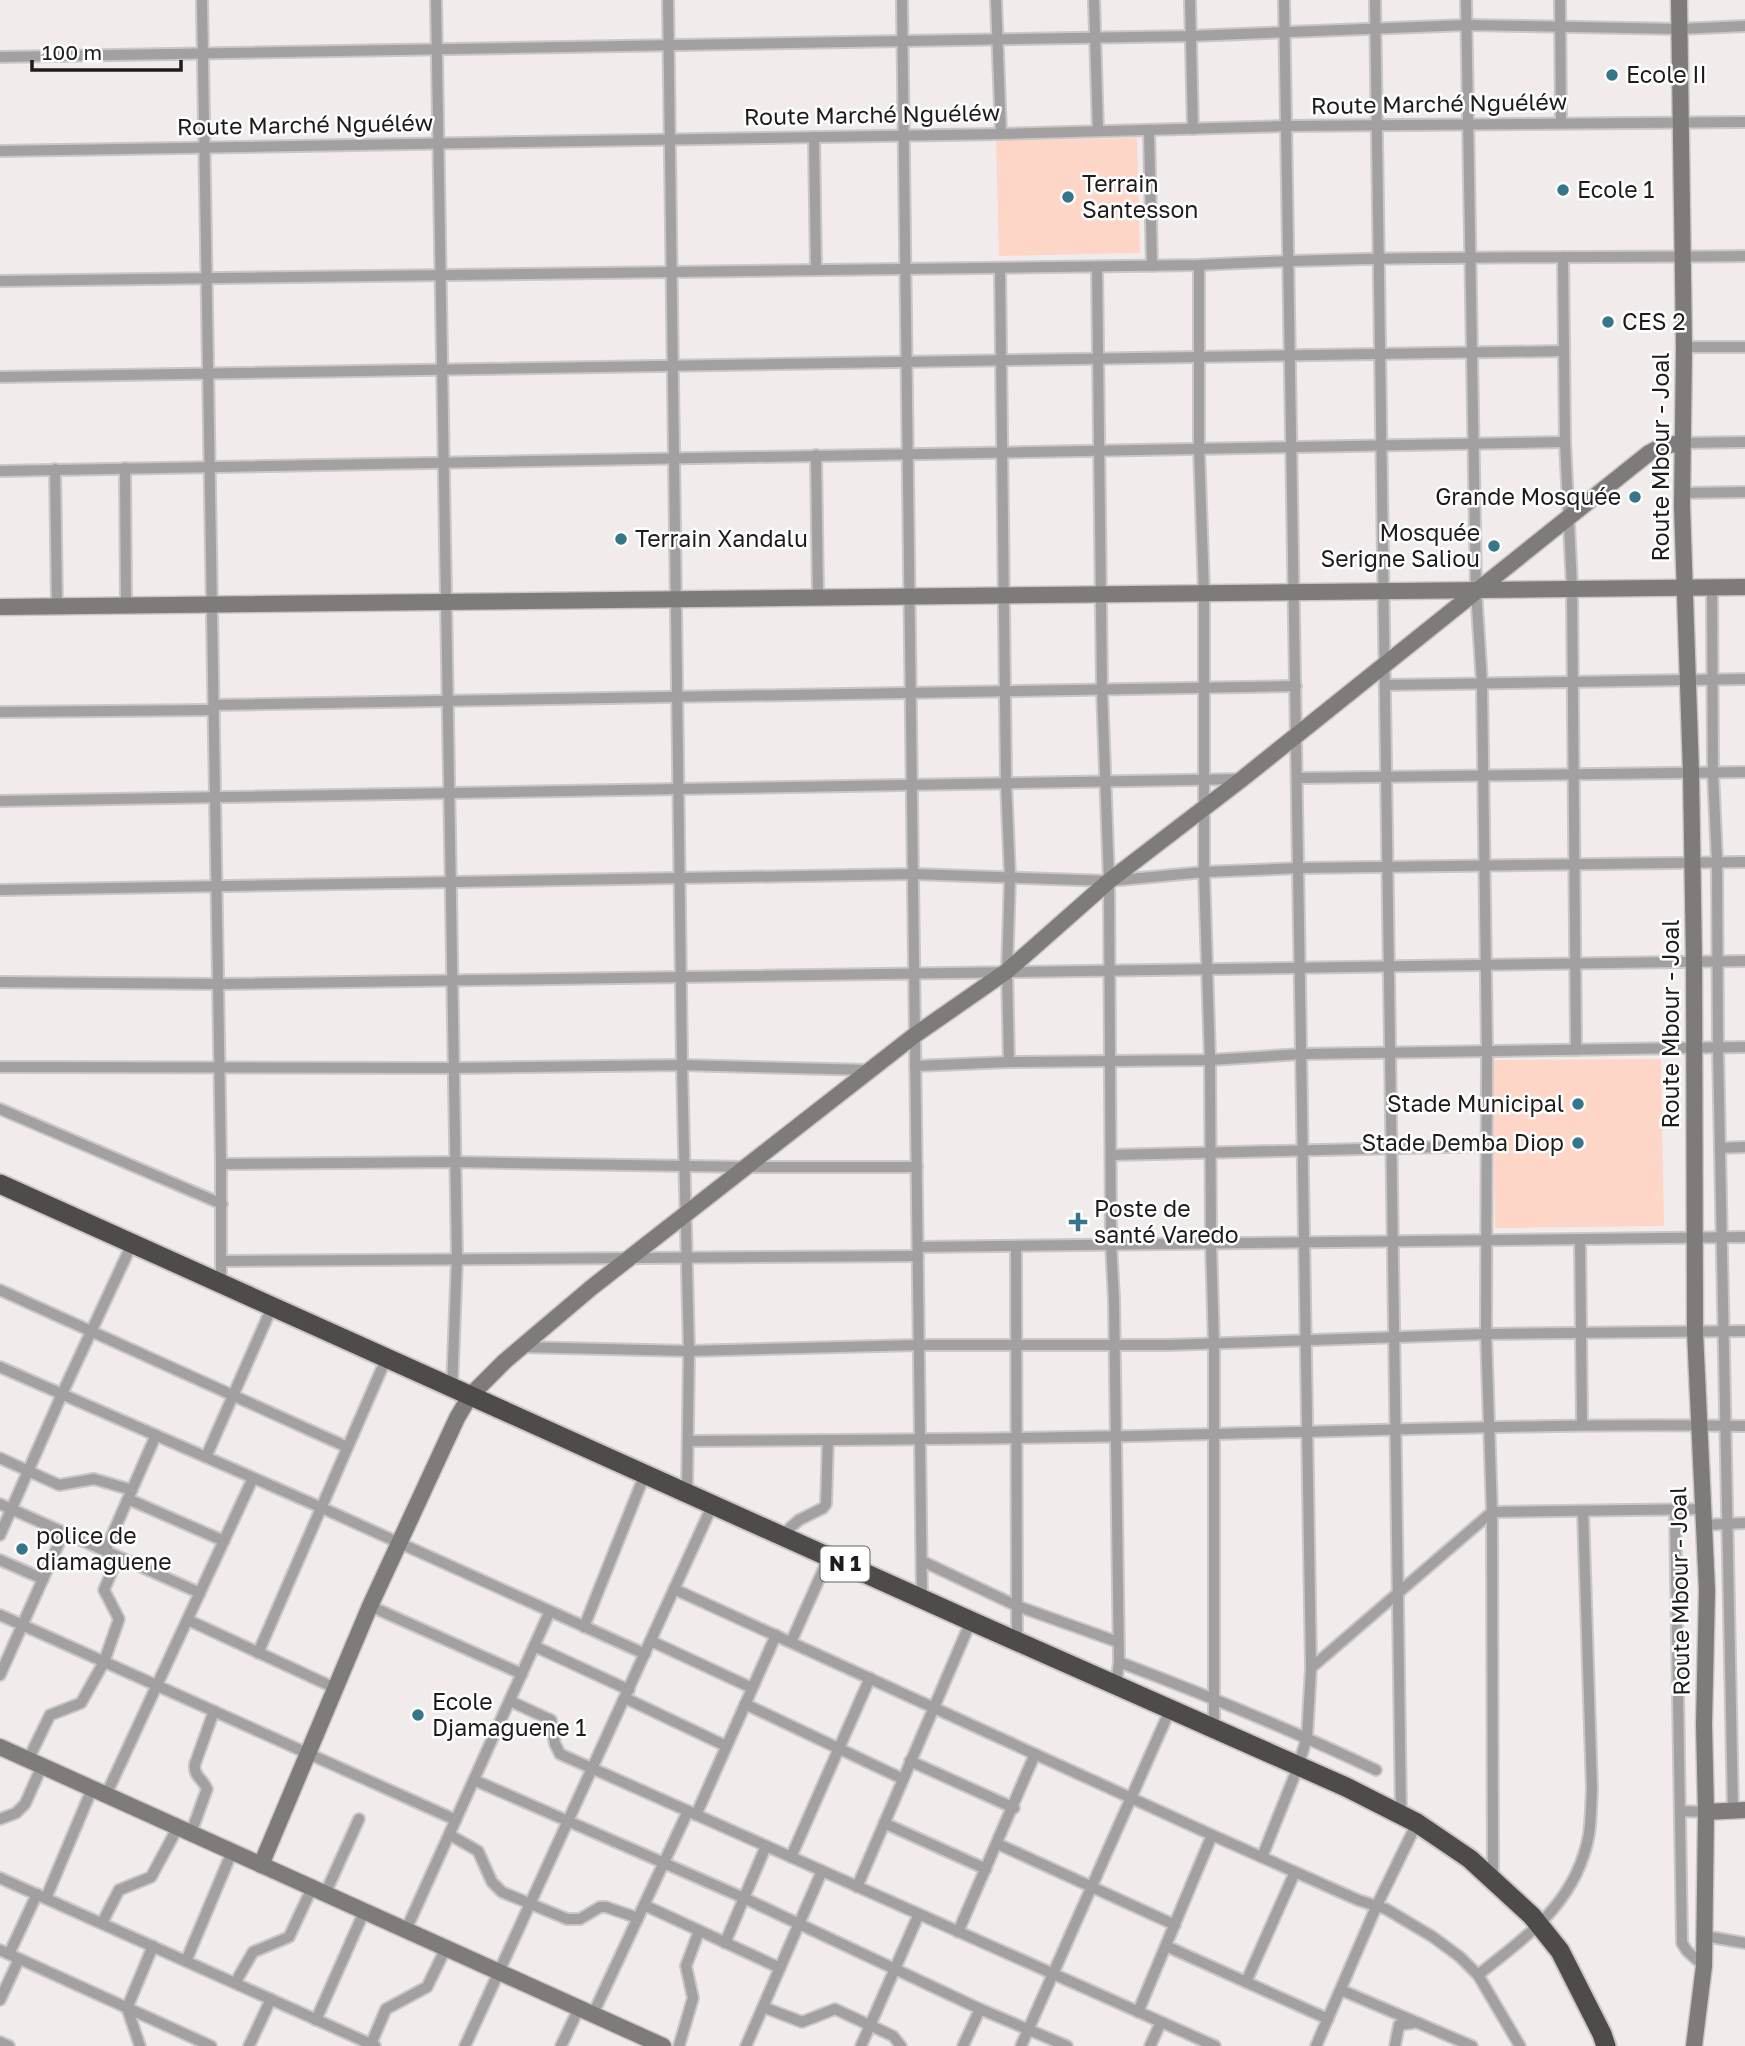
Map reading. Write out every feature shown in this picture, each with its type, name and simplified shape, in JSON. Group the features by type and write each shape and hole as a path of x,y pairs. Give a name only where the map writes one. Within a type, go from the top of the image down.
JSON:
{"highway":[{"name":"N 1","path":"0,1184 971,1622 1346,1787 1409,1819 1470,1859 1540,1926 1565,1961 1606,2046"}],"main road":[{"name":"Route Mbour - Joal","path":"1679,0 1684,347 1682,493 1695,961 1695,1332 1707,1590 1704,1724 1705,1936 1694,2046"},
{"path":"261,1865 370,1606 457,1418 461,1392 915,1035 1007,971 1109,881 1297,736 1649,453 1662,446 1682,443"},
{"path":"0,607 1745,587"},
{"path":"0,1747 586,2011 634,2040 663,2046"},
{"path":"1706,1812 1739,1811"}],"street":[{"path":"202,0 219,985 221,1284"},
{"path":"436,0 461,1392"},
{"path":"668,0 672,139 682,1065 689,1351 687,1493"},
{"path":"901,0 922,1600"},
{"path":"996,0 1001,134"},
{"path":"1094,0 1098,131"},
{"path":"1191,0 1193,129"},
{"path":"1262,1857 1298,1767 1307,1737 1311,1668 1284,0"},
{"path":"1316,2046 1377,1905 1409,1819 1397,1596 1375,0"},
{"path":"1466,0 1476,591 1484,775 1486,1334 1492,1512 1493,1879"},
{"path":"1560,0 1561,123"},
{"path":"0,57 1191,37 1466,25 1679,29 1745,26"},
{"name":"Route Marché Nguéléw","path":"0,151 903,136 1287,126 1745,122"},
{"path":"1149,130 1152,266"},
{"path":"814,137 816,270"},
{"path":"1563,257 1565,442 1572,587 1576,1050"},
{"path":"0,281 1097,267 1289,260 1745,257"},
{"path":"1199,265 1199,448 1206,779 1204,872 1214,1344 1214,1728"},
{"path":"1097,267 1101,690 1109,881 1111,1244 1119,1662 1116,1686"},
{"path":"1000,268 1006,782 1010,877 1007,971 1009,1062"},
{"path":"1684,347 1745,347"},
{"path":"0,377 1563,351"},
{"path":"0,471 1565,442"},
{"path":"1682,443 1745,442"},
{"path":"816,455 818,597"},
{"path":"125,468 126,606"},
{"path":"55,470 57,606"},
{"path":"1682,493 1745,492"},
{"path":"1712,586 1726,1524 1739,1811"},
{"path":"1385,685 1745,679"},
{"path":"0,712 1296,686"},
{"path":"1297,778 1745,772"},
{"path":"0,802 1242,779"},
{"path":"0,890 913,874 1109,881 1204,872 1299,868 1745,862"},
{"path":"0,982 219,985 1745,961"},
{"path":"915,1066 1210,1060 1302,1054 1745,1047"},
{"path":"0,1066 454,1068 682,1065 870,1070"},
{"path":"0,1109 222,1204"},
{"path":"1111,1155 1485,1146"},
{"path":"1720,1148 1745,1147"},
{"path":"221,1164 455,1162 917,1167"},
{"path":"221,1261 457,1258 626,1260 1111,1244 1745,1237"},
{"path":"1580,1239 1581,1424"},
{"path":"0,1535 132,1244"},
{"path":"1017,1246 1017,1642"},
{"path":"0,1290 347,1447"},
{"path":"206,1457 272,1307"},
{"path":"520,1347 689,1351 918,1345 1214,1344 1486,1334 1745,1331"},
{"path":"258,1653 386,1359"},
{"path":"0,1367 320,1507 645,1654"},
{"path":"689,1441 1489,1429 1581,1424 1745,1426"},
{"path":"105,1551 156,1435"},
{"path":"782,1535 799,1520 826,1504 828,1440"},
{"path":"0,1458 59,1485 101,1479 224,1542"},
{"path":"584,1626 645,1474"},
{"path":"0,2000 9,1954 157,1686 253,1478"},
{"path":"0,1504 200,1593"},
{"path":"465,2046 713,1504"},
{"path":"1675,1509 1682,1943 1704,1966"},
{"path":"1311,1668 1492,1512 1703,1509"},
{"path":"1478,1975 1540,1926 1573,1882 1589,1833 1592,1790 1583,1511"},
{"path":"1703,1525 1745,1523"},
{"path":"0,1675 64,1532"},
{"path":"0,1819 16,1813 24,1804 50,1715 81,1703 104,1662 119,1625 119,1619 104,1590 118,1557"},
{"path":"791,1642 829,1557"},
{"path":"0,1560 43,1579"},
{"path":"922,1561 1017,1606 1118,1642"},
{"path":"674,1589 934,1706 1212,1836 1358,1900 1377,1905 1460,1957 1478,1975 1520,2046"},
{"path":"370,1606 522,1674"},
{"path":"406,1930 550,1611"},
{"path":"0,1615 456,1820"},
{"path":"188,1620 335,1688"},
{"path":"857,1887 971,1622"},
{"path":"561,2046 586,2011 638,1918 726,1746 776,1635"},
{"path":"651,1641 752,1688"},
{"path":"534,1646 726,1746"},
{"path":"1119,1662 1214,1698 1377,1770"},
{"path":"791,1857 870,1678"},
{"path":"510,1701 551,1720 555,1744 560,1754 1215,2046"},
{"path":"745,1704 903,1779"},
{"path":"1021,2046 1170,1710"},
{"path":"102,1923 119,1890 146,1881 185,1830 207,1788 194,1770 214,1711"},
{"path":"958,1932 1035,1754"},
{"path":"911,1761 1013,1808"},
{"path":"474,1780 744,1898 980,2009 1067,2046"},
{"path":"1680,1811 1706,1812"},
{"path":"235,1983 253,1952 289,1937 319,1891 359,1819"},
{"path":"884,1823 986,1869"},
{"path":"450,1835 478,1851 496,1888 566,1919 575,1920 600,1907 638,1918"},
{"path":"1138,2012 1212,1836"},
{"path":"998,1844 1175,1924"},
{"path":"725,1942 766,1846"},
{"path":"186,1961 232,1852"},
{"path":"746,2046 822,1871"},
{"path":"1247,1982 1295,1872"},
{"path":"0,1878 373,2045 386,2009 427,1987 446,1948"},
{"path":"644,1905 780,1968"},
{"path":"316,2020 365,1912"},
{"path":"861,2046 919,1914"},
{"path":"679,2046 694,1998 685,1970 699,1931"},
{"path":"1705,1936 1745,1943"},
{"path":"140,2046 127,2008 153,1946"},
{"path":"1166,1946 1328,2019"},
{"path":"9,1954 211,2046"},
{"path":"1341,1990 1472,2046"},
{"path":"249,2046 271,1999"},
{"path":"763,2007 802,2022 835,2009 893,2036 901,2046"},
{"path":"963,2046 980,2009"},
{"path":"1150,2046 1161,2022"},
{"path":"1395,2046 1399,2025 1413,2023"},
{"path":"0,2042 8,2046"}],"shaded area":[{"name":"Terrain Santesson","path":"1137,138 1140,253 999,256 996,141"},
{"name":"Stade Municipal","path":"1661,1059 1664,1226 1495,1228 1493,1060"}],"place":[{"name":"Ecole II","path":"1612,75"},
{"name":"Ecole 1","path":"1563,190"},
{"name":"Terrain Santesson","path":"1068,197"},
{"name":"CES 2","path":"1608,322"},
{"name":"Grande Mosquée","path":"1635,497"},
{"name":"Terrain Xandalu","path":"621,539"},
{"name":"Mosquée Serigne Saliou","path":"1494,546"},
{"name":"Stade Municipal","path":"1578,1104"},
{"name":"Stade Demba Diop","path":"1578,1143"},
{"name":"Poste de santé Varedo","path":"1078,1222"},
{"name":"police de diamaguene","path":"22,1549"},
{"name":"Ecole Djamaguene 1","path":"418,1715"}]}
